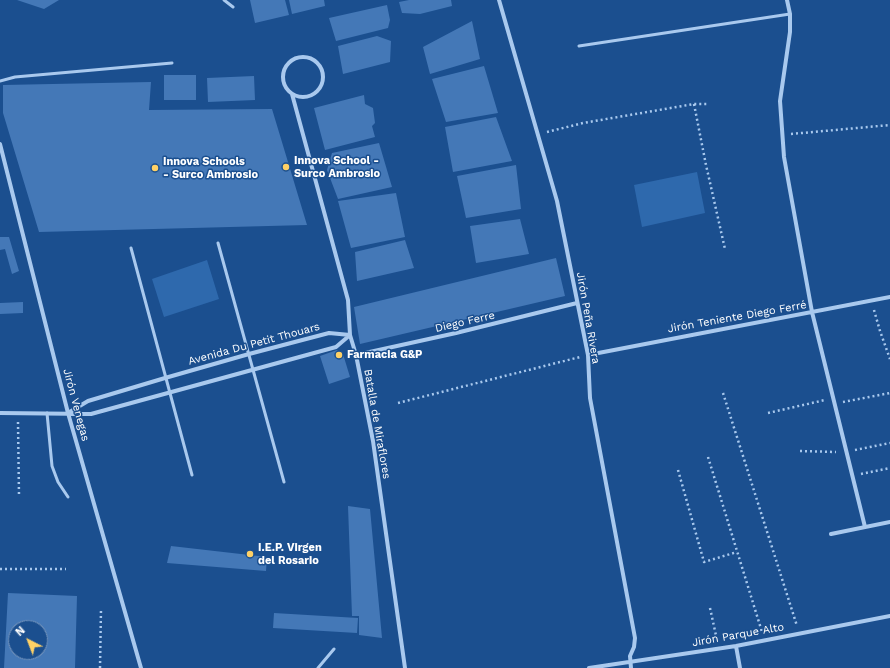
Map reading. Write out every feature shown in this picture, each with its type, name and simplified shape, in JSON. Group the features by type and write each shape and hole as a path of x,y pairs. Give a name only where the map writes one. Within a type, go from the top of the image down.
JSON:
{"street":[{"name":"Jirón Peña Rivera","path":"499,0 557,201 588,355 590,398 635,638 630,656 631,668"},
{"path":"787,0 790,14 789,45 780,101 784,157 812,312 865,527"},
{"name":"Batalla de Miraflores","path":"292,94 305,97 318,91 322,86 324,79 320,65 316,60 309,57 297,58 287,66 283,77 284,84 292,94 348,300 350,335 356,355 373,441 405,668"},
{"name":"Jirón Venegas","path":"0,144 68,413 141,668"},
{"name":"Jirón Teniente Diego Ferré","path":"588,355 890,296"},
{"name":"Diego Ferre","path":"356,355 456,333 577,303"},
{"name":"Avenida Du Petit Thouars","path":"68,413 88,401 249,354 329,333 350,335"},
{"path":"0,414 91,414 336,347 350,335"},
{"path":"831,534 890,522"},
{"name":"Jirón Parque Alto","path":"589,668 736,646 890,616"},
{"path":"736,646 740,668"}],"lane":[{"path":"224,0 233,7"},
{"path":"580,46 790,14"},
{"path":"0,81 15,77 172,63"},
{"path":"218,243 284,482"},
{"path":"131,248 192,475"},
{"path":"47,413 52,466 58,482 68,497"},
{"path":"318,668 334,648"}],"path":[{"path":"694,104 725,248"},
{"path":"538,134 583,124 694,104 708,104"},
{"path":"782,135 890,124"},
{"path":"872,300 880,331 890,358"},
{"path":"398,403 588,355"},
{"path":"723,393 800,634"},
{"path":"768,412 834,401 890,394"},
{"path":"19,413 19,496"},
{"path":"708,457 764,641"},
{"path":"852,475 890,468"},
{"path":"678,470 704,562 737,552"},
{"path":"0,569 66,569"},
{"path":"710,608 718,649"},
{"path":"100,668 101,609"}],"shaded area":[{"path":"697,172 705,213 642,227 634,185"},
{"path":"207,260 219,299 164,317 152,279"}],"building":[{"path":"17,0 59,0 44,9"},
{"path":"250,0 285,0 289,15 255,23"},
{"path":"289,0 324,0 325,6 292,14"},
{"path":"409,0 451,0 452,6 420,14 402,13 399,2"},
{"path":"387,5 390,20 388,28 336,41 329,18"},
{"path":"472,21 480,59 430,74 423,47"},
{"path":"377,36 391,41 390,62 343,74 338,46"},
{"path":"484,66 498,113 446,122 432,79"},
{"path":"164,75 196,75 196,100 164,100"},
{"path":"254,76 255,100 208,102 207,78"},
{"name":"Innova Schools - Surco Ambrosio","path":"151,82 149,110 272,109 307,225 39,232 3,113 3,85"},
{"path":"364,95 365,104 373,108 375,123 372,126 375,137 325,150 314,108"},
{"path":"496,117 512,161 453,172 445,127"},
{"path":"379,143 392,187 338,199 327,170 332,153"},
{"path":"516,165 521,209 466,218 457,176"},
{"path":"396,193 405,237 351,248 338,201"},
{"path":"520,219 529,254 476,263 470,226"},
{"path":"0,237 9,237 19,271 12,274 5,249 0,250"},
{"path":"405,240 414,268 357,281 355,252"},
{"path":"556,258 565,296 360,344 354,307"},
{"path":"23,302 23,313 0,314 0,303"},
{"path":"337,350 343,354 350,377 329,384 320,356"},
{"path":"348,506 370,509 382,638 359,635 359,616 352,616"},
{"path":"171,546 267,557 266,571 167,563"},
{"path":"8,593 77,596 75,668 4,668"},
{"path":"274,613 358,618 357,633 273,628"}],"place":[{"name":"Innova School - Surco Ambrosio","path":"286,167"},
{"name":"Innova Schools - Surco Ambrosio","path":"155,168"},
{"name":"Farmacia G&P","path":"339,355"},
{"name":"I.E.P. Virgen del Rosario","path":"250,554"}]}
